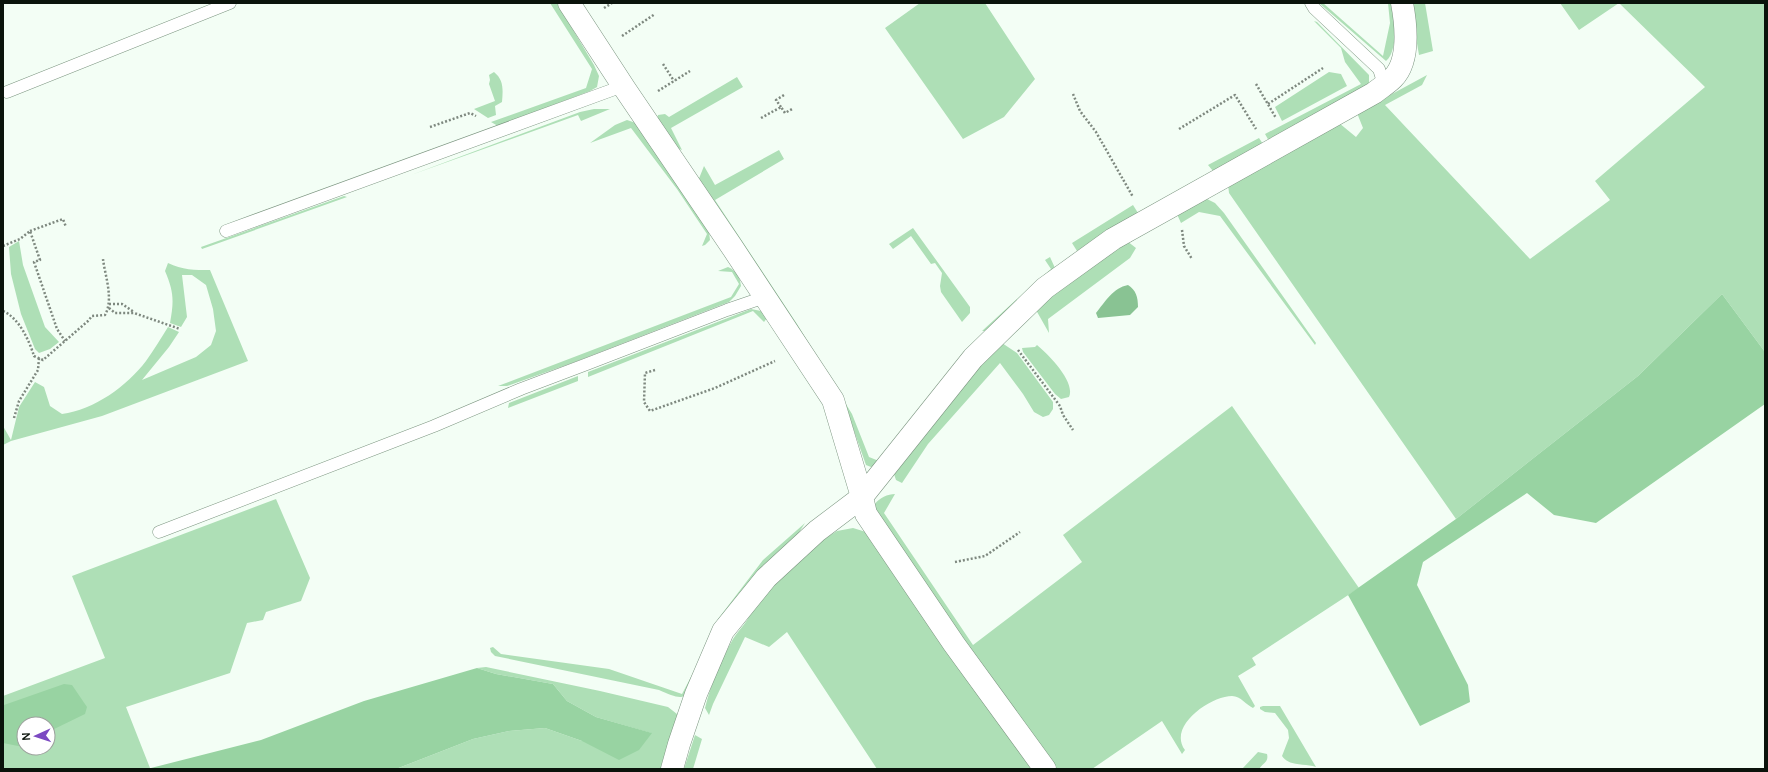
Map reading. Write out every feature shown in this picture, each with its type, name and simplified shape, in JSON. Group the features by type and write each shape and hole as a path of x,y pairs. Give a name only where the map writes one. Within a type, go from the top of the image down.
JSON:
{"street":[{"path":"569,3 833,400 866,514 954,644 1044,769"},
{"path":"672,769 696,694 723,631 766,578 817,531 862,497 973,358 1045,288 1113,239 1367,97 1394,77 1405,54 1405,19 1402,3"}],"lane":[{"path":"7,92 230,3"},
{"path":"1311,3 1314,8 1379,69 1384,85"},
{"path":"226,231 623,86"},
{"path":"159,532 434,426 586,364 765,297"}],"path":[{"path":"605,8 612,3"},
{"path":"622,36 655,14"},
{"path":"663,64 674,81"},
{"path":"1268,104 1323,68"},
{"path":"658,91 690,71"},
{"path":"1256,84 1271,109"},
{"path":"1073,94 1080,111 1096,132 1127,186"},
{"path":"784,95 776,100 785,113 792,109"},
{"path":"1179,129 1235,95 1257,131"},
{"path":"761,118 781,107"},
{"path":"430,127 470,112 476,117"},
{"path":"3,246 20,239 30,231 63,219 66,227"},
{"path":"1179,224 1184,236 1184,246 1192,259"},
{"path":"30,231 40,260 34,262 57,329 65,340"},
{"path":"3,311 10,314 19,325 34,356 43,360 92,316 105,314 109,308 103,259"},
{"path":"109,304 122,304 134,313 180,329"},
{"path":"109,308 115,313 134,313"},
{"path":"1020,351 1060,406 1063,415 1073,430"},
{"path":"14,418 19,401 38,370 39,358"},
{"path":"655,370 645,373 644,402 650,411 715,388 782,358"},
{"path":"955,562 985,556 1020,532"}],"shaded area":[{"path":"550,3 557,3 594,65 599,76 597,87 498,126 491,122 586,88 592,69"},
{"path":"920,3 985,3 1035,79 1004,117 963,139 885,28"},
{"path":"1319,3 1323,3 1383,56 1390,23 1388,3 1394,3 1394,42 1390,56 1386,61"},
{"path":"1410,3 1425,3 1433,51 1419,55"},
{"path":"1560,3 1619,3 1579,30"},
{"path":"1619,3 1765,3 1765,352 1722,294 1638,376 1456,519 1229,193 1228,184 1339,123 1356,137 1363,128 1357,113 1427,75 1422,85 1385,105 1530,259 1610,200 1595,181 1705,87"},
{"path":"1314,21 1317,22 1369,75 1369,85 1269,141 1265,134 1361,84 1345,62 1341,48"},
{"path":"494,72 500,78 503,89 502,102 495,106 496,115 488,118 474,109 495,101 489,84 489,75"},
{"path":"1329,72 1341,74 1347,86 1282,121 1275,107"},
{"path":"737,77 743,87 671,128 682,150 672,146 656,124 658,115 665,114 669,117"},
{"path":"594,109 610,109 581,121 578,115 411,175 580,112"},
{"path":"627,120 636,123 709,232 710,240 705,245 702,246 707,234 677,189 631,128 590,143 615,125"},
{"path":"1259,138 1263,144 1213,171 1208,165"},
{"path":"779,150 784,159 715,200 797,324 852,414 869,457 879,461 876,466 871,467 866,465 846,408 698,181 704,166 715,185"},
{"path":"344,196 347,197 202,249 201,247"},
{"path":"1207,199 1215,203 1224,213 1316,343 1315,345 1220,216 1199,212 1181,223 1176,212"},
{"path":"1133,205 1138,213 1077,251 1072,243"},
{"path":"913,228 970,307 970,313 962,322 941,292 940,286 942,273 935,263 931,264 911,236 893,249 889,244"},
{"path":"19,241 23,265 45,327 59,342 50,349 39,353 35,349 21,314 11,274 9,247"},
{"path":"1127,241 1136,248 1130,258 1048,319 1049,333 1036,310 1061,289"},
{"path":"1050,257 1055,268 986,331 982,331 1051,269 1045,260"},
{"path":"168,263 194,270 210,270 248,361 102,416 11,441 3,445 3,426 11,440 19,407 35,382 44,387 50,406 62,414 74,412 98,402 120,388 146,361 168,327 179,332 169,347 142,380 196,357 211,345 216,331 213,309 206,285 192,275 182,275 187,317 181,327 170,323 172,291 165,271"},
{"path":"728,267 734,270 738,275 741,286 729,302 572,363 507,386 498,386 731,297 739,284 732,272 718,271"},
{"path":"1128,285 1136,294 1138,307 1130,315 1098,318 1096,313 1110,296 1118,289"},
{"path":"1722,294 1765,352 1765,404 1596,523 1554,515 1527,493 1423,562 1417,585 1468,685 1470,702 1420,726 1348,595 1456,519 1638,376"},
{"path":"751,309 761,311 767,318 764,322 753,311 588,377 588,372"},
{"path":"1002,343 1017,353 1053,402 1053,409 1049,415 1043,417 1034,412 1023,394 1000,363 928,444 902,483 896,480 894,474 979,366"},
{"path":"1037,345 1054,361 1065,376 1070,391 1069,397 1061,399 1055,394 1023,352 1022,348 1035,347"},
{"path":"578,376 578,381 508,408 509,403"},
{"path":"1232,406 1359,588 1252,658 1256,665 1238,676 1255,706 1253,708 1250,707 1238,697 1232,696 1223,697 1203,707 1186,722 1182,731 1181,741 1185,750 1182,754 1162,721 1092,769 1055,769 877,515 875,504 884,497 895,494 884,513 973,645 1082,562 1063,535"},
{"path":"276,499 310,578 301,601 266,612 263,620 247,623 230,673 126,707 150,768 3,769 3,696 105,658 72,576"},
{"path":"805,523 798,534 706,645 718,619 763,560"},
{"path":"853,528 866,532 1035,769 877,769 787,632 769,647 745,637 709,715 705,708 717,672 733,639 750,616 752,607 810,548 837,531"},
{"path":"493,647 501,654 609,669 682,694 692,675 691,684 686,695 678,697 659,690 495,656 491,652 490,648"},
{"path":"486,667 668,707 677,714 678,721 664,769 396,769 473,739 509,731 545,728 582,741 651,733 596,717 567,701 553,684 496,674 477,668"},
{"path":"477,668 496,674 553,684 567,701 596,717 652,733 639,750 619,760 582,741 545,728 509,731 473,739 396,769 147,769 261,740 364,701"},
{"path":"64,684 72,685 87,707 85,714 56,728 56,716 16,716 16,746 3,743 4,705"},
{"path":"1280,706 1316,767 1289,762 1282,756 1289,738 1288,730 1275,713 1265,712 1260,709 1260,707"},
{"path":"695,735 702,739 693,769 684,769"},
{"path":"1258,752 1267,754 1266,761 1259,769 1242,769"}]}
